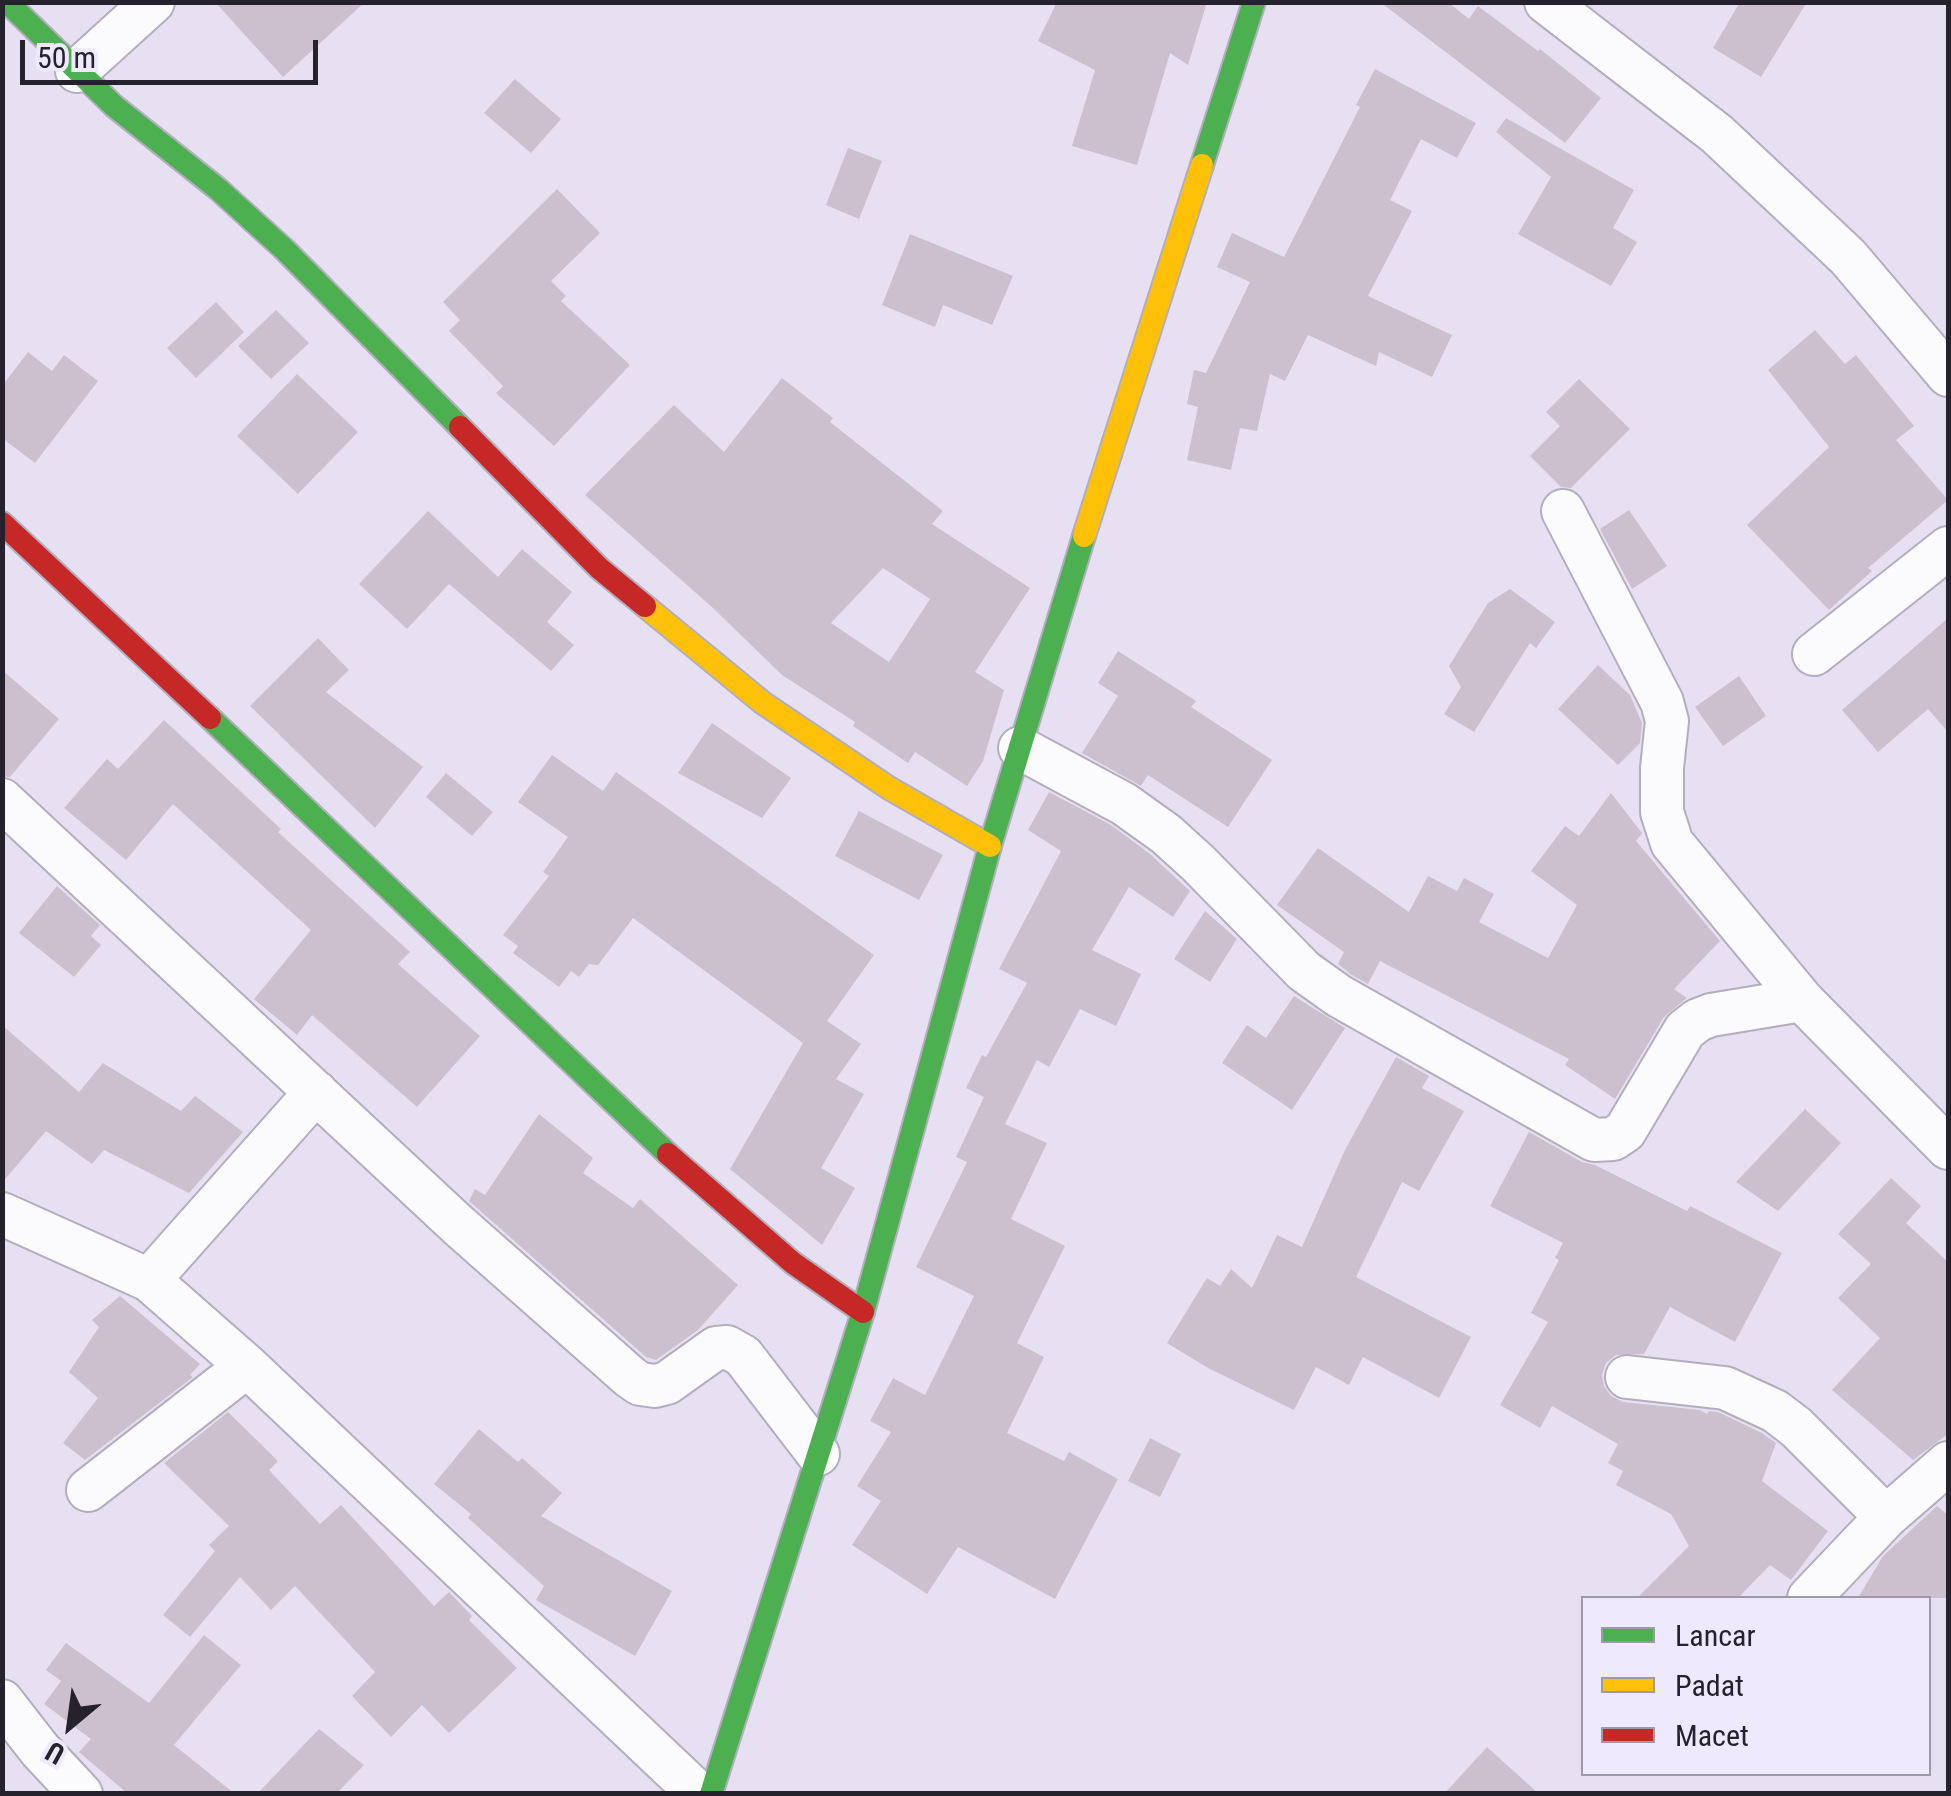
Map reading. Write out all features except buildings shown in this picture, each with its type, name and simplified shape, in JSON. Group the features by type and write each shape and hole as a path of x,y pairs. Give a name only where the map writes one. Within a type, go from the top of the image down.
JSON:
{"street":[{"path":"7,2 114,106 218,189 286,250 600,568 763,703 890,788 990,846"},
{"path":"77,71 153,2"},
{"path":"711,1794 864,1312 990,846 1254,2"},
{"path":"1546,2 1717,134 1848,257 1948,375"},
{"path":"1563,511 1662,702 1667,720 1662,812 1672,844 1802,1000 1948,1148"},
{"path":"2,523 318,818 697,1182 793,1262 864,1312"},
{"path":"1814,654 1948,548"},
{"path":"1020,748 1124,804 1166,834 1304,971 1339,996 1594,1140 1613,1139 1624,1130 1685,1030 1698,1020 1802,1000"},
{"path":"2,800 458,1224 630,1377 640,1384 667,1384 716,1348 727,1347 743,1356 818,1454"},
{"path":"149,1280 316,1092"},
{"path":"2,1214 149,1280 247,1366 699,1794"},
{"path":"88,1490 247,1366"},
{"path":"1627,1376 1725,1388 1775,1411 1886,1517"},
{"path":"1811,1596 1886,1517 1948,1463"},
{"path":"2,1701 81,1794"}],"traffic: fast":[{"path":"7,2 114,106 218,189 285,250 460,427"},
{"path":"1202,165 1254,2"},
{"path":"711,1794 863,1312 990,846 1084,536"},
{"path":"210,718 668,1154"}],"traffic: slow":[{"path":"1084,536 1202,165"},
{"path":"645,606 763,703 889,788 990,846"}],"traffic: jam":[{"path":"460,427 599,568 645,606"},
{"path":"2,523 210,718"},
{"path":"668,1154 793,1263 863,1312"}]}
